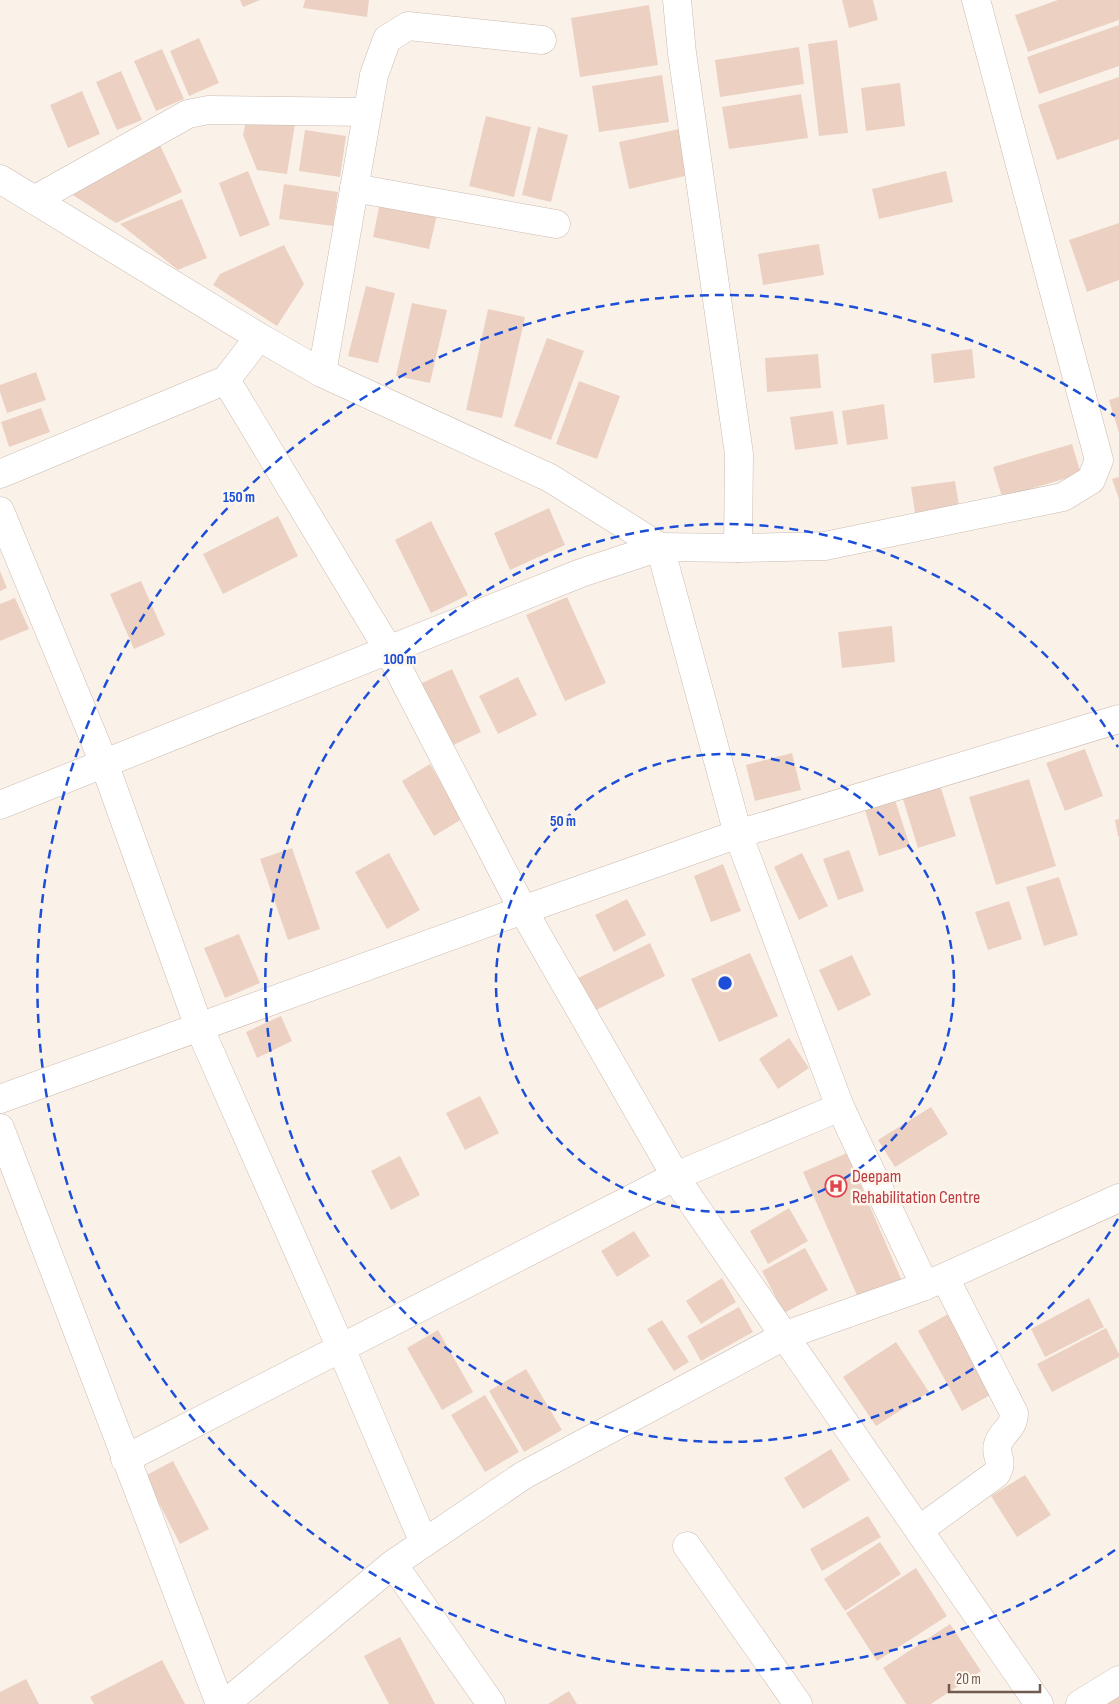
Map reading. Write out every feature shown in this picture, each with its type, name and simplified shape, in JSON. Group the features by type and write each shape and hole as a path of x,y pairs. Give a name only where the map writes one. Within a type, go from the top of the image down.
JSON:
{"street":[{"path":"677,0 682,53 739,454 738,548"},
{"path":"0,805 581,573 660,547 825,546 1064,497 1091,480 1099,460 976,0"},
{"path":"322,373 374,75 387,39 408,26 542,40"},
{"path":"34,200 188,114 208,110 367,112"},
{"path":"0,179 259,337 322,373 550,478 660,547 738,834 840,1107 935,1282 1014,1413 1014,1422 998,1442 996,1450 1000,1460 1000,1467 996,1474 919,1530"},
{"path":"354,188 556,224"},
{"path":"0,474 226,380 259,337"},
{"path":"226,380 388,649 523,910 676,1176 1039,1704"},
{"path":"0,511 104,763 199,1027 424,1543"},
{"path":"0,1098 738,834 1119,719"},
{"path":"126,1459 676,1176 840,1107"},
{"path":"0,1128 220,1704"},
{"path":"225,1704 393,1564 524,1475 786,1335 935,1282 1119,1198"},
{"path":"688,1546 798,1704"},
{"path":"393,1564 491,1704"},
{"path":"1080,1704 1119,1680"}],"building":[{"path":"240,0 260,0 243,7"},
{"path":"305,0 369,0 367,17 303,8"},
{"path":"842,0 873,0 878,20 849,28"},
{"path":"1058,0 1119,0 1119,20 1028,52 1015,15"},
{"path":"649,5 658,65 580,77 571,18"},
{"path":"1119,25 1119,66 1039,94 1027,57"},
{"path":"199,38 219,83 189,96 170,51"},
{"path":"837,40 848,133 819,136 808,44"},
{"path":"799,47 804,84 720,97 715,60"},
{"path":"162,49 184,99 156,111 134,61"},
{"path":"121,71 142,120 117,130 96,82"},
{"path":"662,75 669,122 599,132 592,86"},
{"path":"1119,77 1119,139 1057,160 1038,105"},
{"path":"900,83 905,126 866,131 861,88"},
{"path":"82,91 100,134 68,148 50,105"},
{"path":"801,94 808,138 729,149 722,107"},
{"path":"247,116 295,124 287,174 257,170 243,135"},
{"path":"486,116 531,127 514,197 469,186"},
{"path":"538,127 568,135 551,202 522,195"},
{"path":"679,129 689,175 629,189 619,142"},
{"path":"305,130 346,136 340,177 299,171"},
{"path":"159,143 182,192 116,223 62,188"},
{"path":"248,171 270,225 240,237 219,183"},
{"path":"946,171 953,202 879,219 872,189"},
{"path":"284,184 338,192 333,226 279,219"},
{"path":"182,199 207,258 178,270 120,224"},
{"path":"380,202 437,215 429,249 373,237"},
{"path":"1119,223 1119,280 1087,292 1069,240"},
{"path":"819,244 824,275 763,285 758,254"},
{"path":"284,245 304,284 277,326 213,285 220,274"},
{"path":"366,286 395,293 378,363 348,356"},
{"path":"412,303 447,310 430,383 396,376"},
{"path":"488,309 525,317 502,418 466,410"},
{"path":"547,338 584,351 551,440 514,426"},
{"path":"972,349 975,378 934,383 931,354"},
{"path":"818,354 821,388 767,392 765,358"},
{"path":"36,372 46,400 7,413 0,392 0,385"},
{"path":"579,381 620,396 597,459 556,444"},
{"path":"1119,397 1119,433 1109,400"},
{"path":"884,404 888,439 847,445 842,411"},
{"path":"41,408 50,432 9,447 1,422"},
{"path":"833,411 838,444 795,450 790,417"},
{"path":"1072,444 1081,474 1002,497 993,467"},
{"path":"1119,477 1119,499 1112,479"},
{"path":"955,481 960,512 916,519 911,487"},
{"path":"549,508 565,545 510,570 494,533"},
{"path":"278,516 298,556 223,594 203,554"},
{"path":"431,521 468,595 431,613 395,540"},
{"path":"0,571 7,588 0,591"},
{"path":"141,581 165,635 134,649 110,594"},
{"path":"567,597 606,683 565,701 526,615"},
{"path":"15,598 29,629 0,641 0,604"},
{"path":"892,626 895,662 842,668 838,632"},
{"path":"452,669 481,732 447,748 418,685"},
{"path":"518,677 537,715 498,734 479,696"},
{"path":"1085,749 1103,796 1065,811 1046,763"},
{"path":"792,753 801,790 755,801 746,765"},
{"path":"430,764 462,819 434,836 402,781"},
{"path":"1029,779 1056,866 996,885 969,797"},
{"path":"940,785 956,836 918,848 902,796"},
{"path":"894,797 910,846 879,856 864,807"},
{"path":"1119,819 1119,836 1118,836 1115,820"},
{"path":"292,848 320,929 288,940 260,859"},
{"path":"849,850 864,891 838,900 823,859"},
{"path":"389,853 420,910 387,929 355,872"},
{"path":"802,853 828,906 799,920 774,867"},
{"path":"723,864 741,911 711,922 694,876"},
{"path":"1059,877 1078,935 1044,946 1026,887"},
{"path":"627,899 646,935 614,952 595,915"},
{"path":"1009,901 1022,939 988,950 975,912"},
{"path":"239,934 260,983 225,998 204,948"},
{"path":"650,943 665,976 592,1012 576,979"},
{"path":"750,953 778,1016 719,1042 691,979"},
{"path":"852,955 871,995 838,1011 819,970"},
{"path":"281,1016 292,1041 257,1058 246,1032"},
{"path":"789,1038 809,1068 778,1089 759,1059"},
{"path":"480,1096 499,1133 465,1150 446,1113"},
{"path":"931,1107 948,1134 895,1167 878,1140"},
{"path":"847,1153 902,1281 859,1300 803,1172"},
{"path":"400,1156 420,1195 391,1210 371,1171"},
{"path":"789,1208 808,1241 768,1264 750,1231"},
{"path":"634,1231 650,1256 617,1277 601,1251"},
{"path":"805,1248 828,1290 784,1313 762,1271"},
{"path":"722,1278 736,1302 701,1324 686,1301"},
{"path":"1089,1298 1104,1327 1045,1357 1031,1329"},
{"path":"739,1307 753,1332 701,1361 687,1336"},
{"path":"948,1314 992,1394 962,1411 918,1331"},
{"path":"662,1320 689,1362 674,1371 647,1329"},
{"path":"1106,1328 1119,1357 1052,1392 1037,1364"},
{"path":"438,1330 473,1392 442,1410 407,1348"},
{"path":"896,1342 929,1392 876,1426 843,1377"},
{"path":"526,1369 562,1430 524,1452 489,1391"},
{"path":"485,1395 519,1452 485,1472 451,1415"},
{"path":"831,1449 850,1480 803,1509 784,1478"},
{"path":"173,1461 209,1529 180,1544 145,1476"},
{"path":"1025,1475 1051,1515 1017,1537 991,1496"},
{"path":"868,1516 881,1537 822,1571 810,1549"},
{"path":"880,1542 901,1574 845,1611 824,1579"},
{"path":"916,1568 947,1616 877,1661 846,1613"},
{"path":"950,1624 981,1671 931,1704 906,1704 883,1668"},
{"path":"400,1637 435,1704 389,1704 364,1656"},
{"path":"162,1660 185,1704 94,1704 90,1697"},
{"path":"26,1679 39,1704 0,1704 0,1692"},
{"path":"569,1691 577,1704 548,1704"},
{"path":"1119,1697 1119,1704 1107,1704"}],"place":[{"name":"Deepam Rehabilitation Centre","path":"836,1186"}]}
